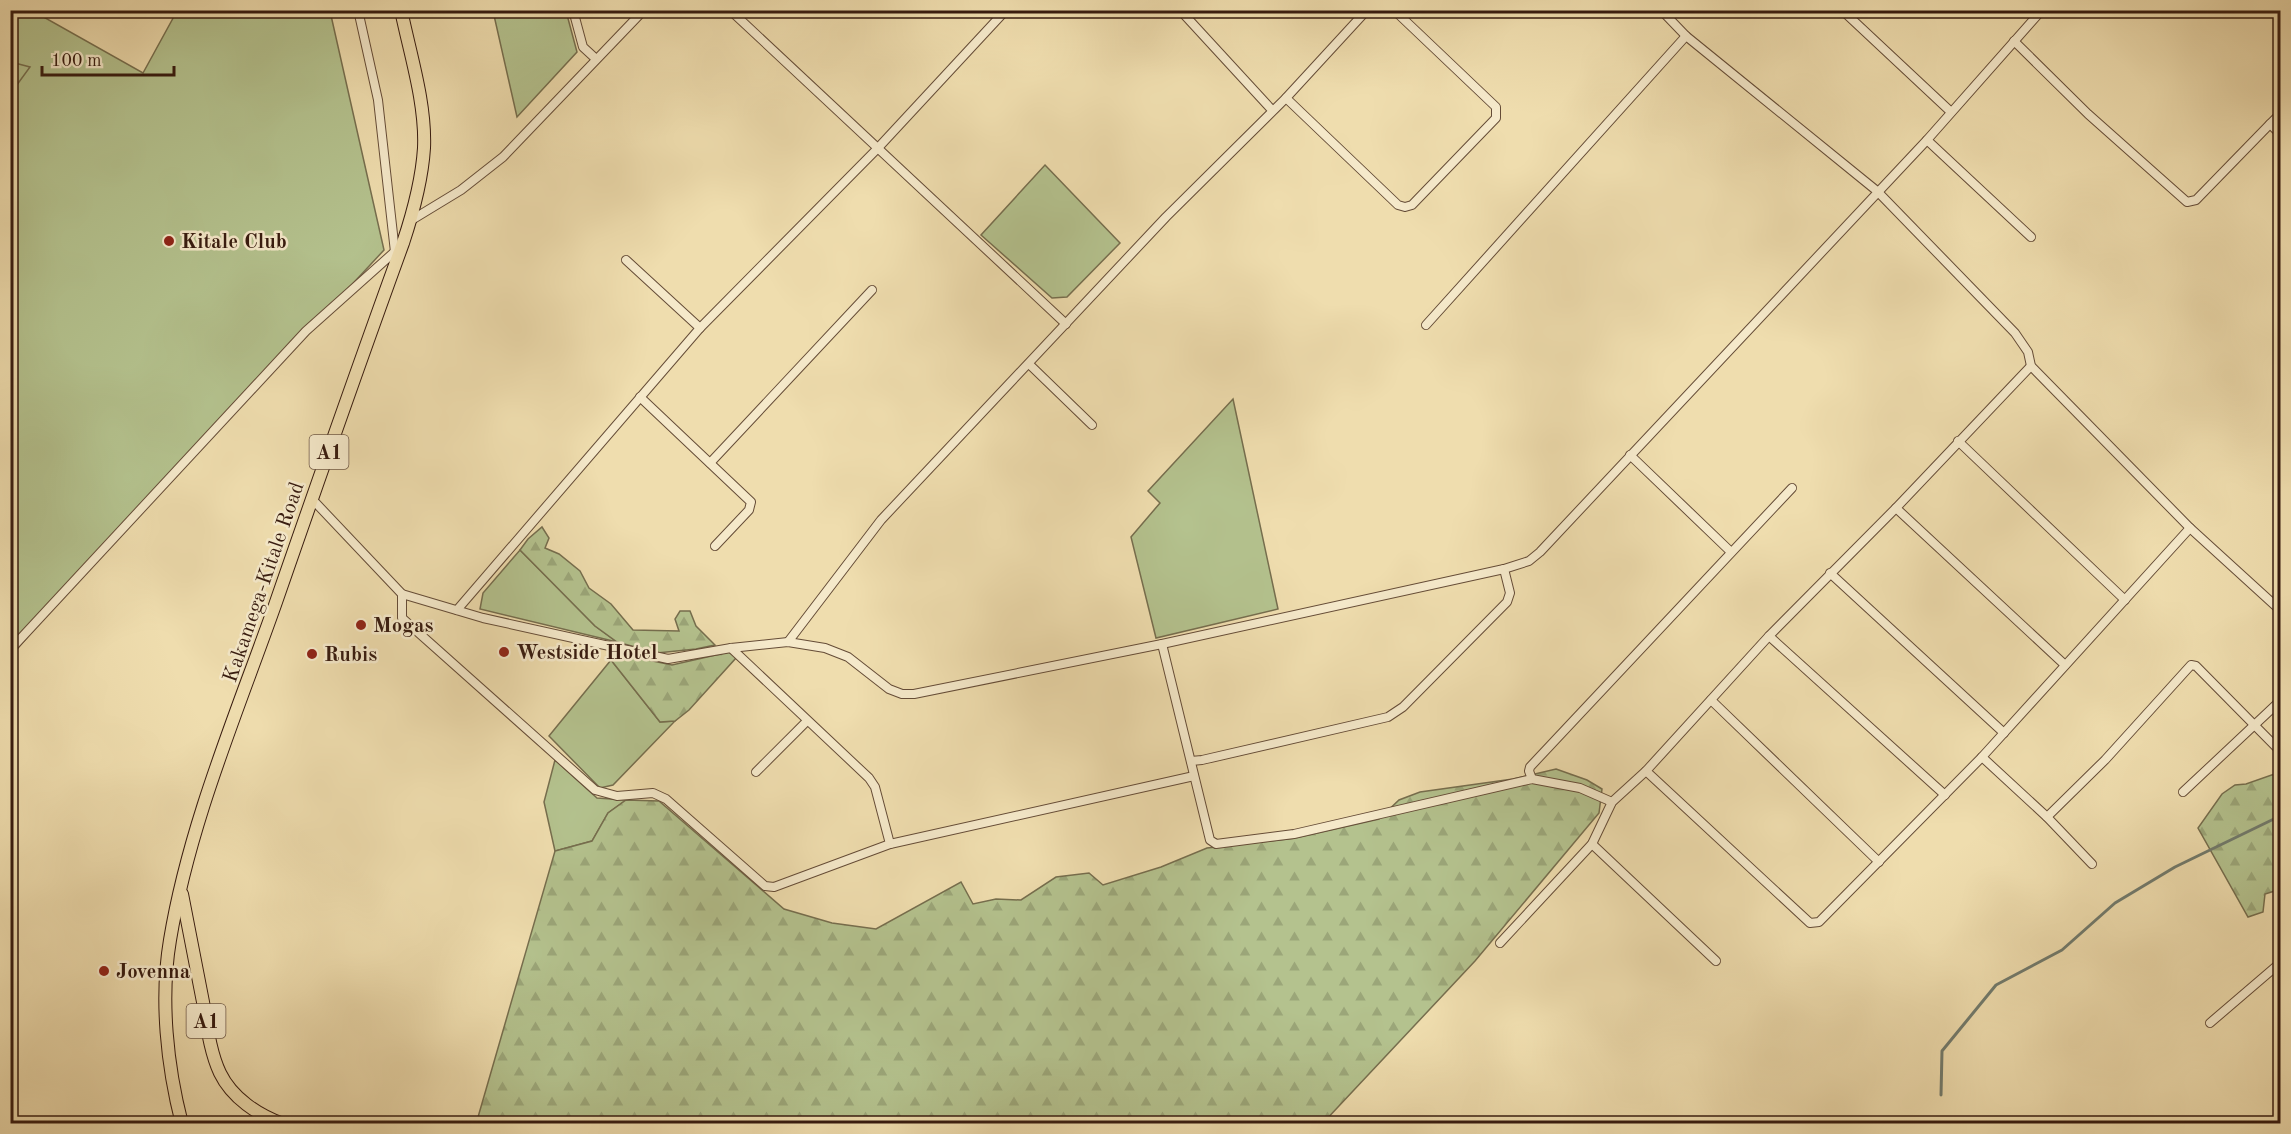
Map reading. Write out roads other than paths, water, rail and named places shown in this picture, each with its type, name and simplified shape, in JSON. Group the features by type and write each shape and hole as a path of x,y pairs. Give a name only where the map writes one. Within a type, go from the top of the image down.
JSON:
{"highway":[{"name":"Kakamega-Kitale Road","path":"182,1124 170,1062 166,998 170,942 181,887 213,778 410,221 420,178 424,147 420,103 401,10"},
{"name":"Kakamega-Kitale Road","path":"181,887 209,1036 220,1073 233,1091 251,1108 283,1124"}],"street":[{"path":"10,650 306,331 399,248 378,99 358,10"},
{"path":"573,10 583,47 596,58"},
{"path":"410,221 461,190 503,157 644,10"},
{"path":"730,10 1066,324"},
{"path":"457,610 700,328 877,149 1006,10"},
{"path":"1180,10 1272,110"},
{"path":"789,642 881,520 1166,217 1286,98 1367,10"},
{"path":"1286,98 1398,205 1405,207 1412,205 1496,118 1497,112 1496,107 1394,10"},
{"path":"1660,10 1686,36 1877,191 2015,333 2028,352 2031,366 2190,528 2280,610"},
{"path":"1842,10 1951,112"},
{"path":"312,500 402,594 483,618 657,657 680,658 731,648 789,642 837,651 848,657 889,690 902,694 914,694 1162,644 1504,569 1535,557 1927,140 2042,10"},
{"path":"1426,325 1686,36"},
{"path":"2014,41 2088,114 2187,202 2196,200 2280,114"},
{"path":"2270,124 2280,134"},
{"path":"1927,140 2031,237"},
{"path":"626,260 700,328"},
{"path":"710,463 872,291"},
{"path":"1029,364 1092,425"},
{"path":"1500,943 1592,844 1612,801 1646,771 1769,636 1896,508 2031,366"},
{"path":"639,397 752,502 749,510 715,546"},
{"path":"1958,441 2125,600"},
{"path":"1630,455 1731,552"},
{"path":"1532,779 1530,767 1792,488"},
{"path":"1896,508 2066,665"},
{"path":"1646,771 1810,922 1819,922 1982,757 2190,528"},
{"path":"1191,761 1389,717 1403,707 1507,602 1510,593 1504,569"},
{"path":"1830,573 2004,733"},
{"path":"402,594 402,618 595,790 616,796 653,793 666,799 765,886 774,887 890,844 1194,776"},
{"path":"1769,636 1945,795"},
{"path":"1162,644 1210,840 1216,844 1294,834 1532,779 1580,788 1612,801"},
{"path":"731,648 873,783 890,844"},
{"path":"2047,817 2105,760 2191,665 2196,666 2280,751"},
{"path":"1710,700 1879,862"},
{"path":"2183,792 2280,701"},
{"path":"756,772 807,721"},
{"path":"1982,757 2047,817 2092,864"},
{"path":"1592,844 1716,962"},
{"path":"2210,1023 2280,963"}],"waterway":[{"path":"1941,1095 1942,1051 1996,985 2062,950 2115,903 2175,867 2280,816"}],"place":[{"name":"Kitale Club","path":"169,241"},
{"name":"Mogas","path":"361,625"},
{"name":"Westside Hotel","path":"504,652"},
{"name":"Rubis","path":"312,654"},
{"name":"Jovenna","path":"104,971"}]}
